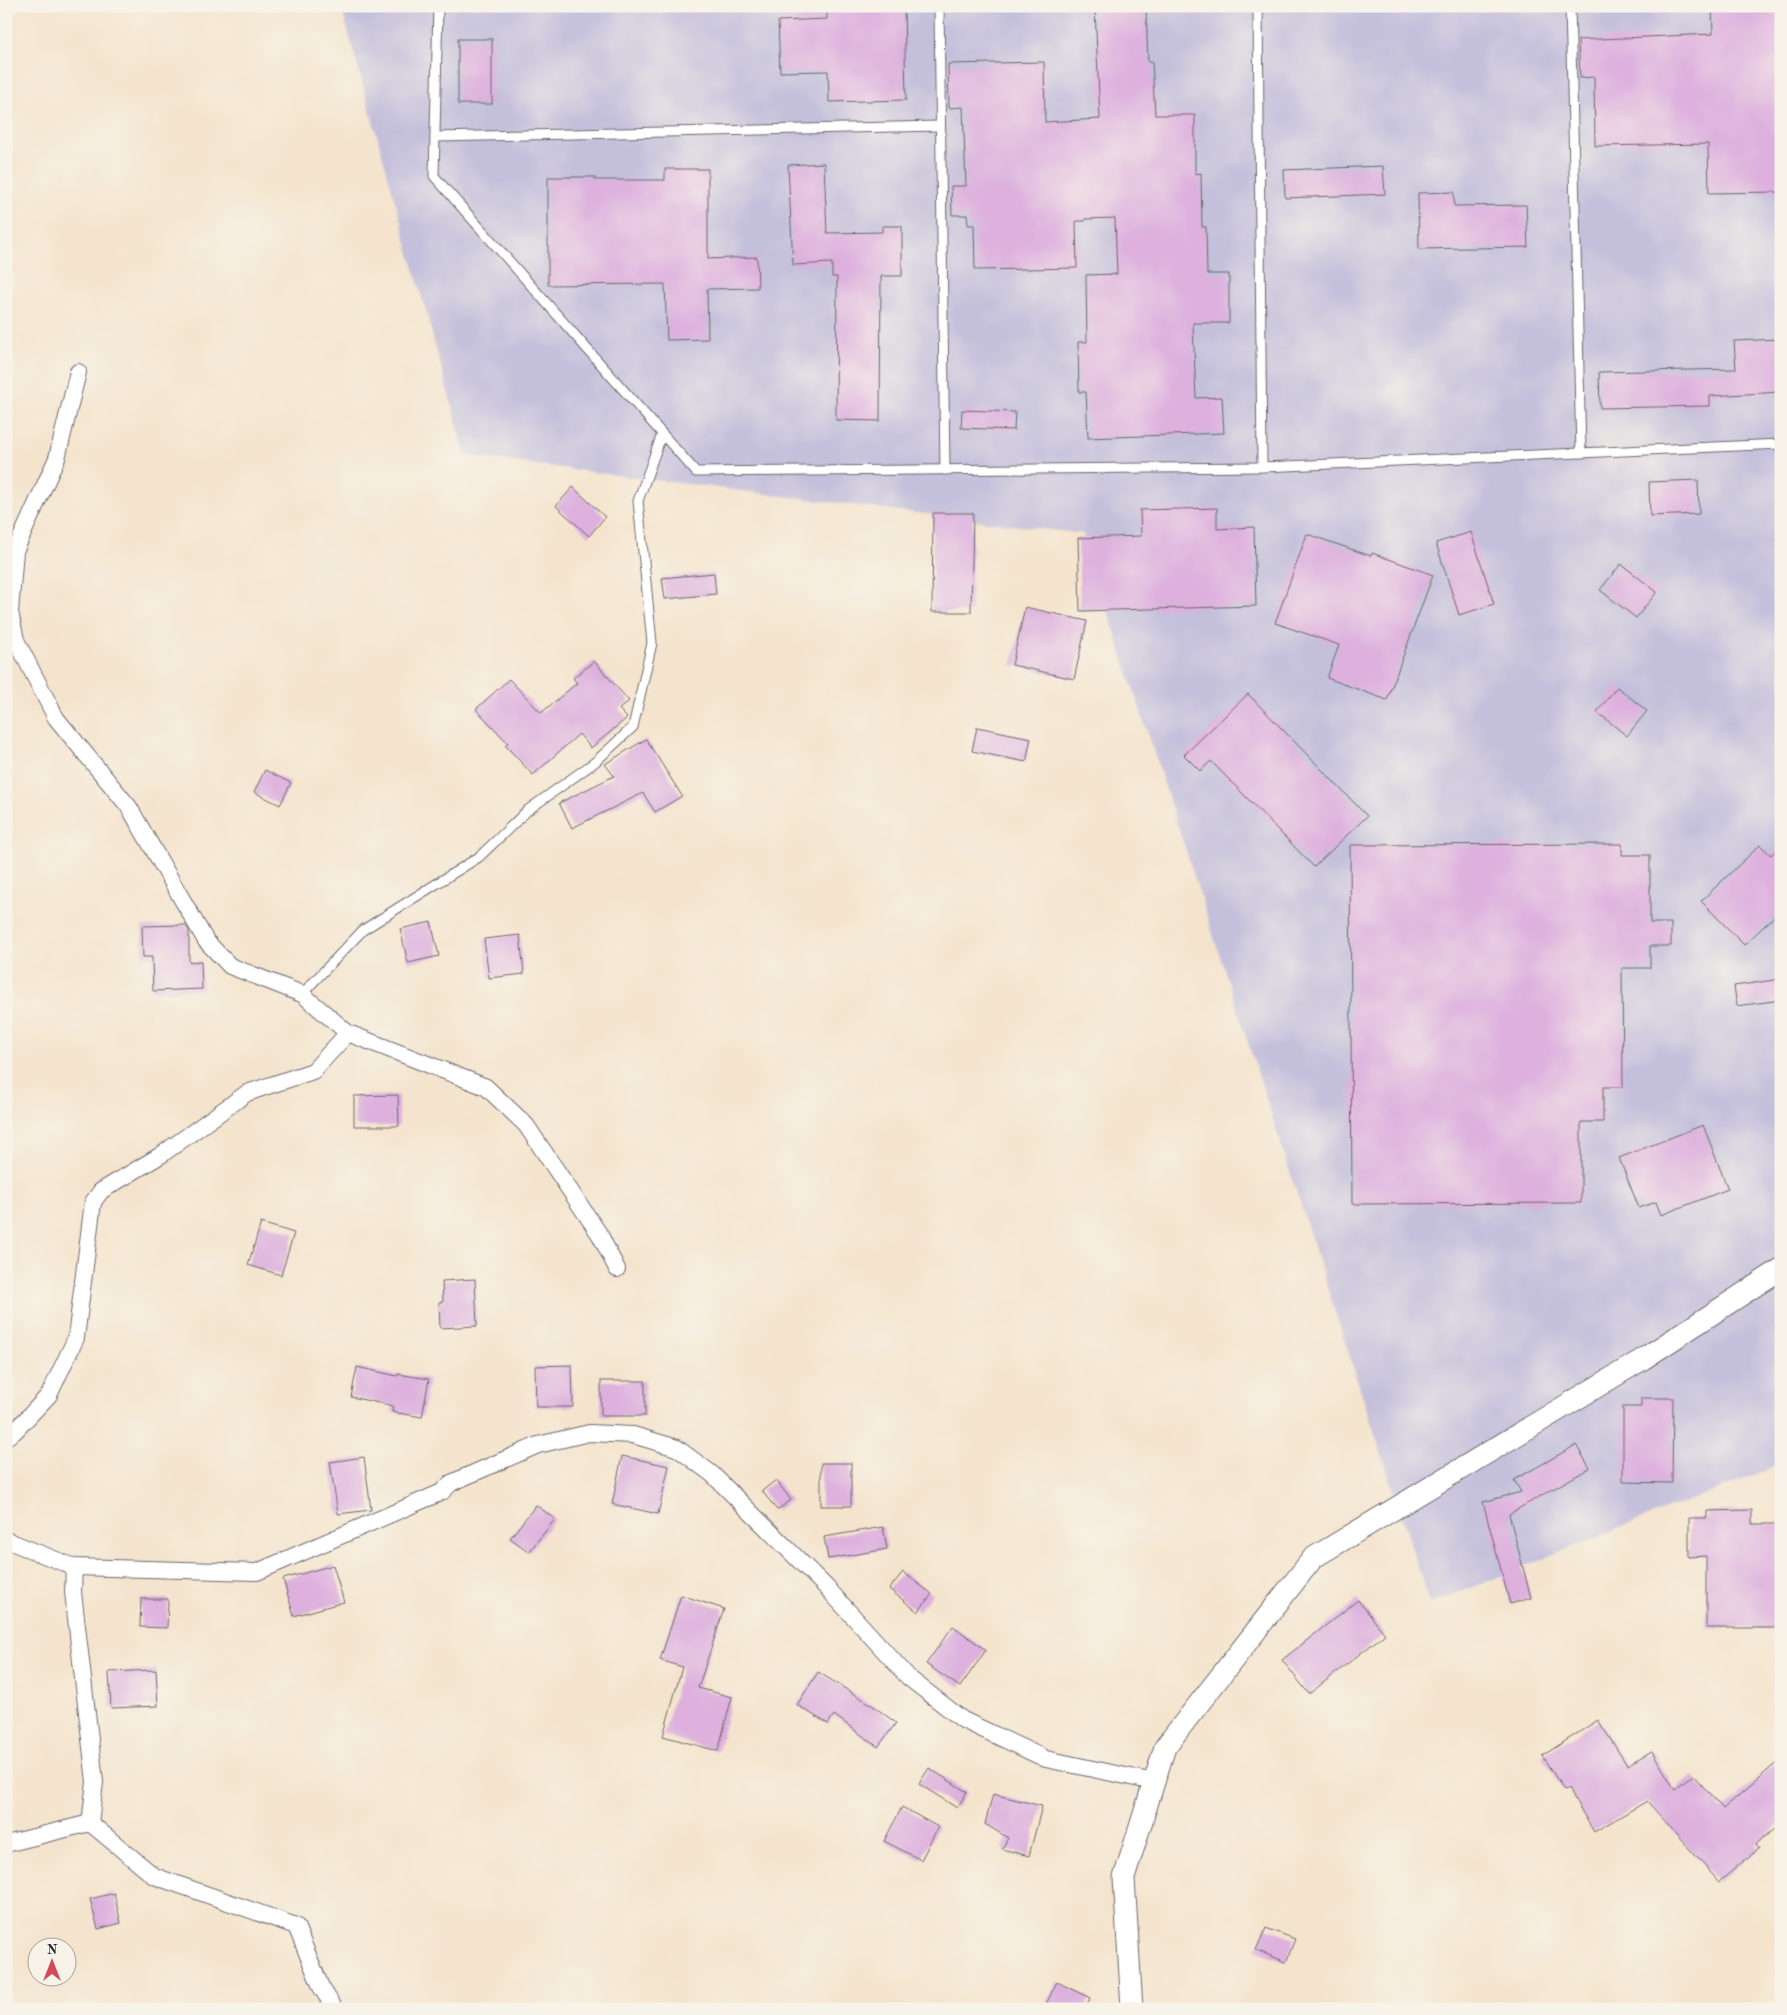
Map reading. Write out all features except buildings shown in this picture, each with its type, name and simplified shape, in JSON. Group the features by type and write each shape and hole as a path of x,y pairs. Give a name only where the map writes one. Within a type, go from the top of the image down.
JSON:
{"street":[{"path":"78,372 57,458 15,551 10,612 16,640 56,718 129,807 206,941 230,966 302,994 348,1033 486,1087 526,1126 600,1235 617,1269"},
{"path":"6,1437 15,1431 49,1396 76,1338 93,1202 101,1191 161,1155 247,1093 313,1071 348,1033"},
{"path":"1132,2009 1124,1878 1165,1747 1314,1558 1643,1359 1781,1268"},
{"path":"6,1540 74,1567 257,1572 442,1492 451,1483 538,1445 589,1433 633,1434 677,1448 712,1474 828,1589 909,1678 963,1720 1046,1759 1154,1782"},
{"path":"74,1567 73,1592 95,1782 90,1823"},
{"path":"6,1844 90,1823"},
{"path":"90,1823 154,1876 296,1926 321,1987 335,2009"}],"lane":[{"path":"438,6 434,176 696,472 1262,467 1781,444"},
{"path":"939,6 944,470"},
{"path":"1258,6 1262,467"},
{"path":"1570,6 1581,453"},
{"path":"435,137 940,126"},
{"path":"302,994 363,930 479,857 528,810 596,762 633,727 652,643 638,501 662,434"}],"shaded area":[{"path":"341,6 1781,6 1781,1464 1430,1604 1083,534 466,456"}]}
